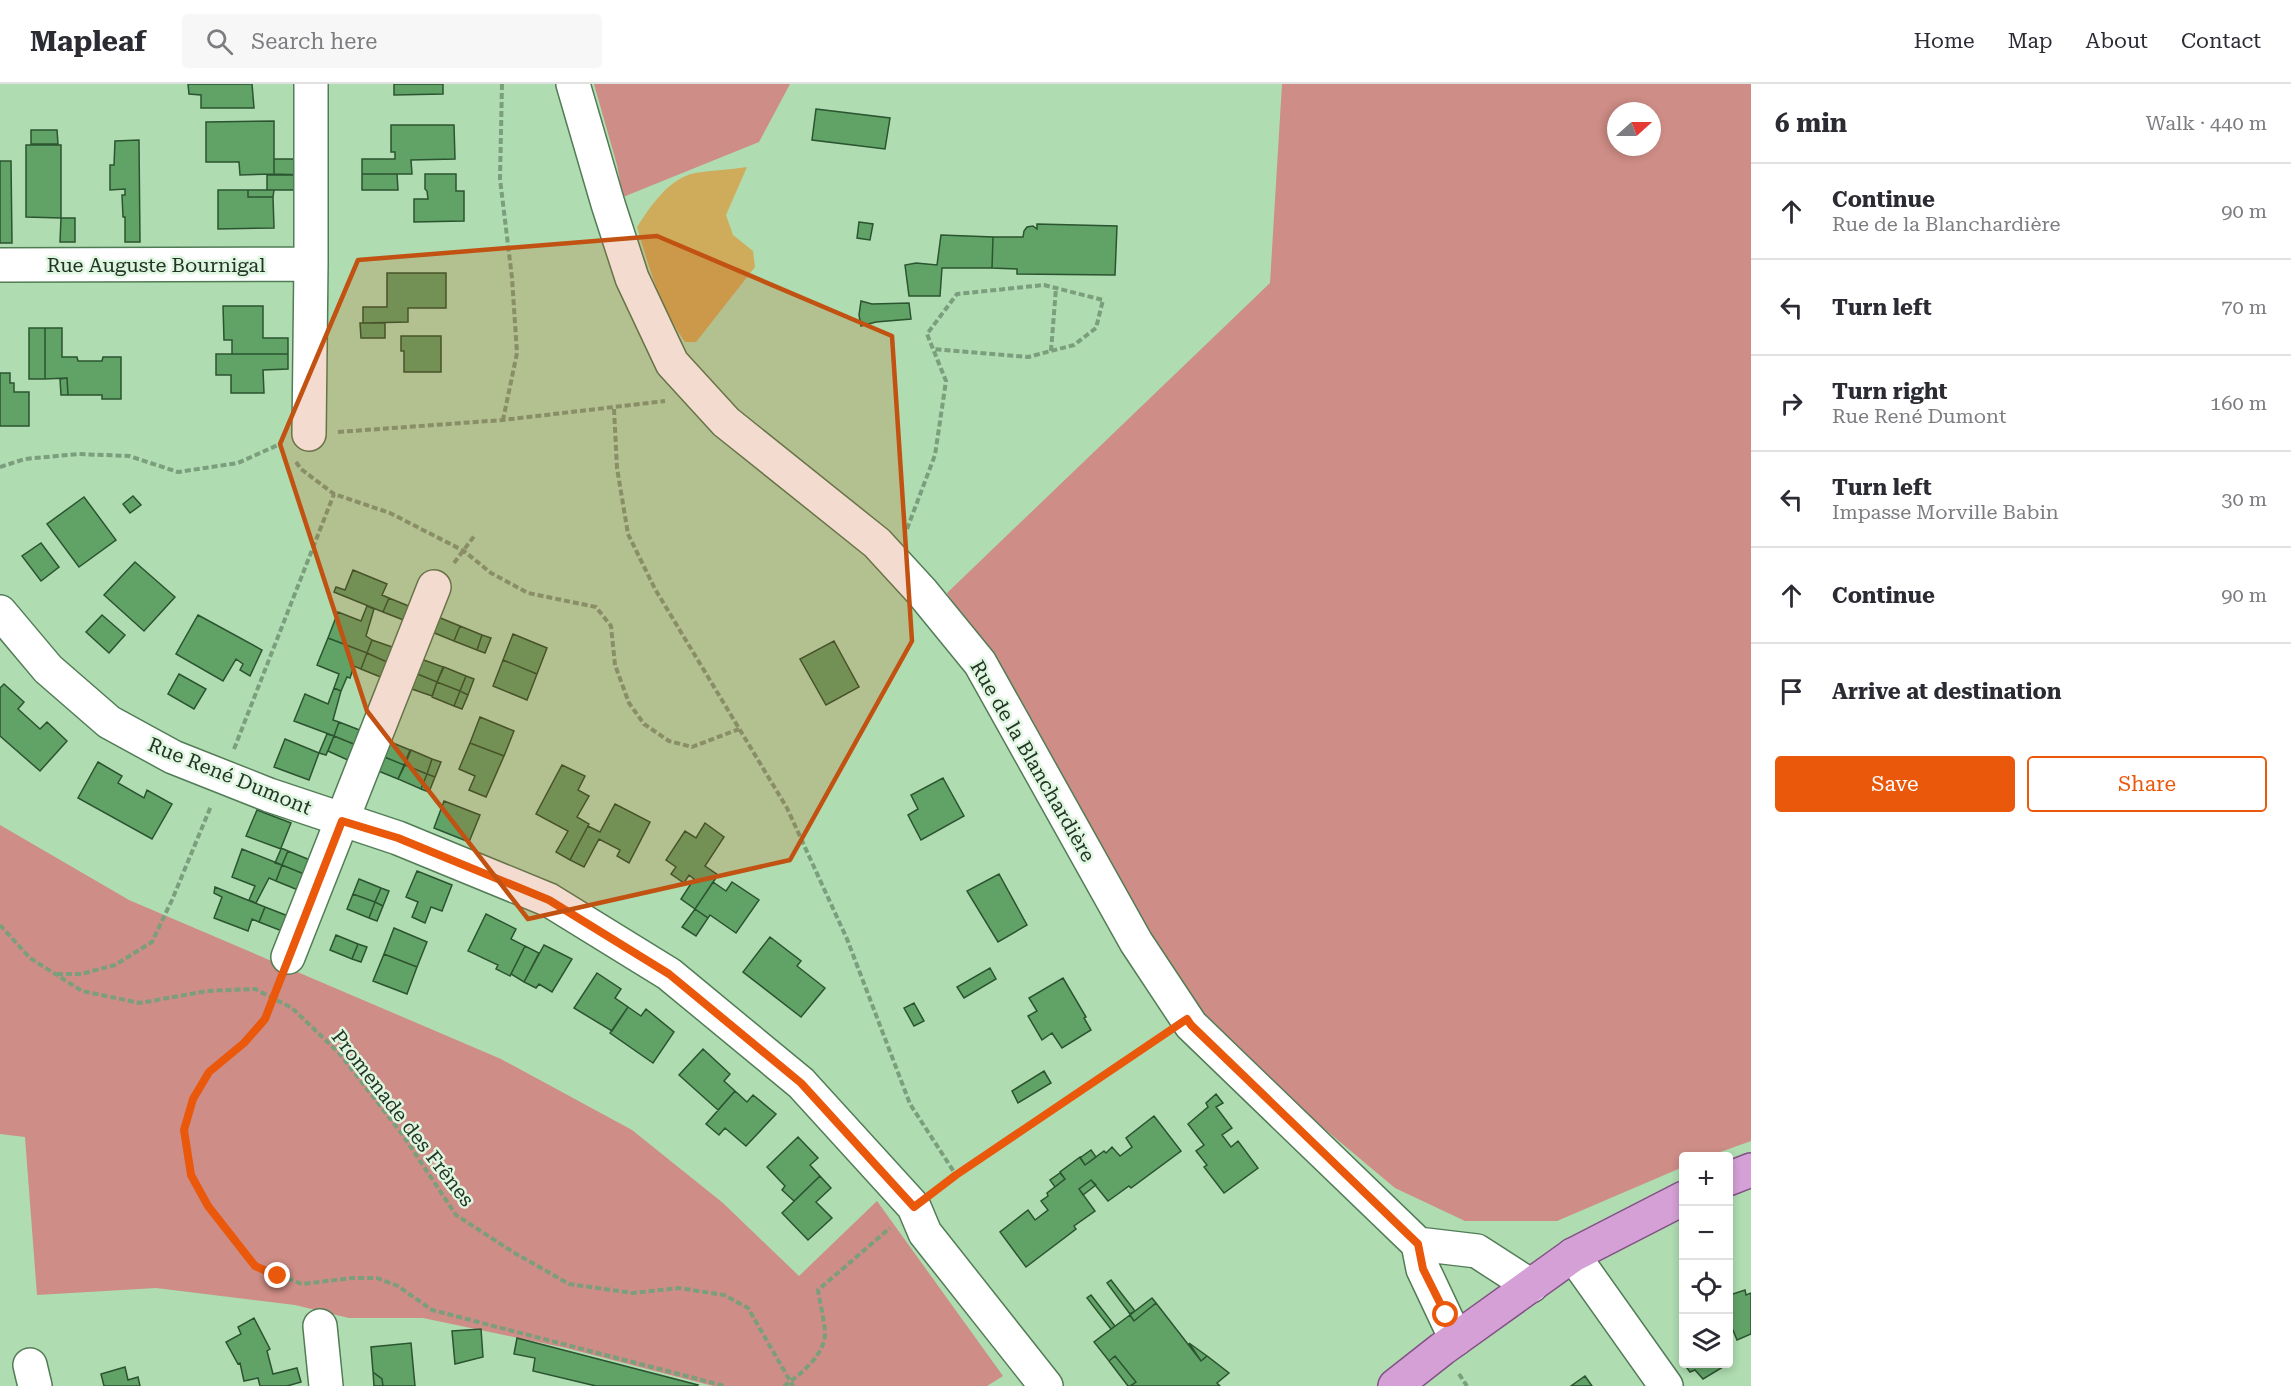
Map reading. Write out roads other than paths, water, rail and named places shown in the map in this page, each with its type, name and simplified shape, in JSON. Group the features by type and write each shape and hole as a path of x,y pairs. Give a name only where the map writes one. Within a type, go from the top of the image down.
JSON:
{"main road":[{"path":"1733,1177 1751,1170"},
{"path":"1395,1386 1573,1255 1679,1200"}],"street":[{"path":"296,445 311,264 311,84"},
{"name":"Rue de la Blanchardière","path":"573,84 632,278 672,363 726,422 877,543 895,561 980,663 1136,942 1191,1025 1418,1244"},
{"name":"Rue Auguste Bournigal","path":"0,265 311,264"},
{"path":"288,957 434,587"},
{"name":"Rue René Dumont","path":"0,612 48,669 109,722 173,758 342,821 398,838 549,900 669,974 801,1083 914,1207 925,1233 1046,1386"},
{"path":"1456,1339 1423,1269 1418,1244 1477,1251 1531,1286"},
{"path":"1573,1255 1666,1386"},
{"path":"321,1326 326,1386"}]}
